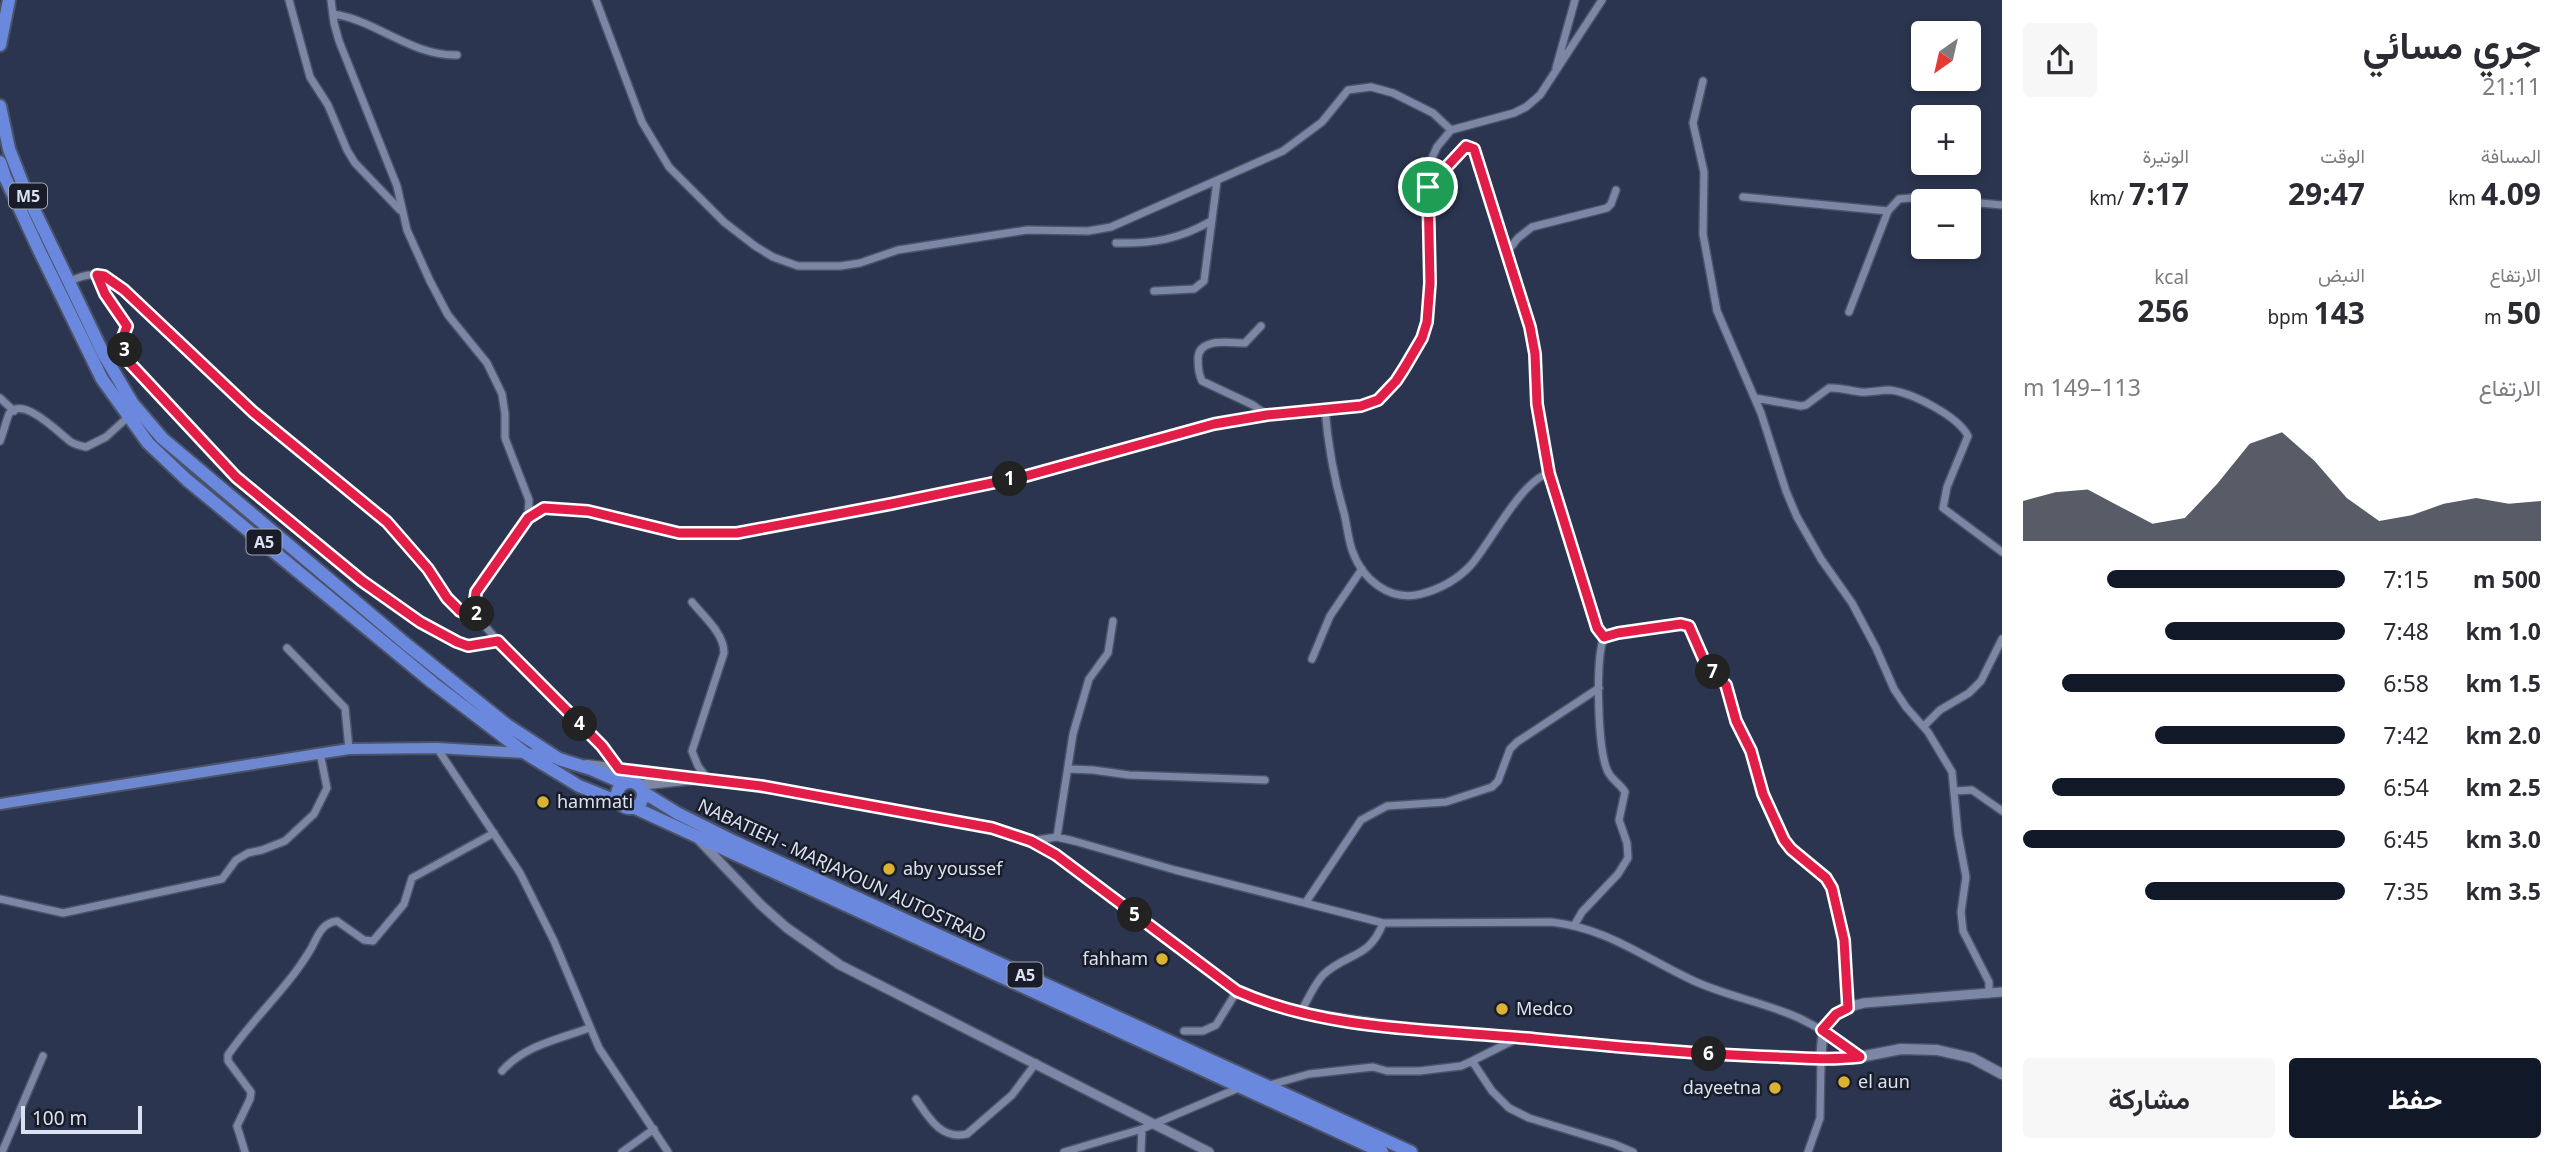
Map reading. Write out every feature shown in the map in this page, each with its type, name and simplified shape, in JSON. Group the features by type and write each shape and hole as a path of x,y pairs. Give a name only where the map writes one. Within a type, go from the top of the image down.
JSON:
{"highway":[{"path":"0,44 9,0"},
{"name":"NABATIEH - MARJAYOUN AUTOSTRAD","path":"0,106 9,149 102,379 148,443 187,480 433,682 525,753 579,786 619,802"},
{"name":"NABATIEH - MARJAYOUN AUTOSTRAD","path":"0,162 5,177 62,284 133,404 162,438 507,724 559,759 633,786 677,813 725,837 1411,1152"},
{"path":"619,802 618,790 633,786 640,803 633,807"},
{"name":"A5","path":"619,802 625,807 633,807"},
{"name":"NABATIEH - MARJAYOUN AUTOSTRAD","path":"633,807 1382,1152"}],"main road":[{"path":"0,804 349,749 437,748 525,753 559,759"},
{"path":"572,763 761,786 978,826 1031,841 1066,862 1237,991 1300,1013 1397,1027 1692,1053 1821,1060 1860,1057 1901,1049 1937,1050 1972,1058 2002,1074"},
{"path":"633,786 694,779"}],"street":[{"path":"289,0 310,77 328,105 347,150 355,163 403,213"},
{"path":"331,0 339,41 397,186 407,230 442,304 487,363 502,394 505,438 529,500 528,518"},
{"path":"596,0 642,122 669,167 724,222 755,246 774,257 799,266 825,267 860,263 898,250 1027,230 1088,231 1111,227 1283,151 1322,122 1349,90 1357,87 1371,87 1413,101 1433,113 1451,130"},
{"path":"1554,76 1576,0"},
{"path":"633,786 602,746 498,641 478,618 474,608 476,592 528,518 544,508 560,508 588,511 679,533 711,534 760,530 1037,473 1191,429 1267,415 1361,406 1378,400 1396,381 1422,338 1429,312 1427,169 1431,159 1451,130 1514,113 1540,95 1602,0"},
{"path":"333,14 361,22 427,51 457,55"},
{"path":"1703,81 1693,122 1704,172 1705,258 1717,311 1755,398 1797,517 1821,559 1859,615 1894,689 1924,726 1948,764 1966,877 1961,912 1963,931 1989,982 1989,995"},
{"path":"1428,187 1461,151 1470,146 1478,161 1520,290 1533,341 1537,404 1549,473 1585,596 1597,628 1604,637 1599,688 1603,755 1609,776 1625,792 1619,820 1629,850 1628,858 1619,874 1588,905 1576,924"},
{"path":"1154,291 1195,289 1200,285 1207,269 1217,181"},
{"path":"1506,253 1518,238 1532,227 1607,208 1616,190"},
{"path":"1743,197 1888,211"},
{"path":"1849,312 1888,211 1899,199 1911,198"},
{"path":"1981,203 2002,205"},
{"path":"1116,243 1154,241 1180,236 1211,220"},
{"path":"62,284 91,273 104,276 124,290 253,412 387,522 428,569 447,598 460,611 478,618"},
{"path":"97,275 105,294 127,326 123,337 126,359 236,477 362,581 420,622 468,646 498,641"},
{"path":"1261,326 1245,343 1203,346 1198,353 1198,366 1202,381 1253,405 1267,415"},
{"path":"1755,398 1801,406 1807,405 1829,388 1866,393 1888,390 1910,396 1947,416 1968,436 1947,487 1943,508 2002,552"},
{"path":"0,398 14,411"},
{"path":"0,441 9,414 14,411 25,409 51,424 71,442 86,447 106,437 128,417"},
{"path":"1325,409 1336,487 1353,551 1362,569 1377,586 1400,596 1417,595 1454,581 1470,566 1530,485 1549,473"},
{"path":"1312,659 1330,616 1362,569"},
{"path":"350,596 362,581"},
{"path":"692,602 721,637 724,645 724,653 692,751 698,766 709,781"},
{"path":"1057,837 1073,734 1089,679 1108,653 1112,621"},
{"path":"1604,637 1681,624 1689,626 1693,632 1707,667 1726,685 1736,721 1751,751 1763,794 1784,840 1826,878 1832,888 1844,940 1848,1008"},
{"path":"1924,726 1940,710 1969,693 1981,681 2002,639"},
{"path":"287,648 345,708 349,749"},
{"path":"1306,902 1361,820 1387,806 1446,802 1492,787 1498,780 1510,749 1517,742 1599,688"},
{"path":"437,748 520,873 543,918 589,1028 606,1060 668,1152"},
{"path":"0,900 64,913 222,878 236,860 248,853 285,841 314,814 327,788 320,753"},
{"path":"1069,769 1129,775 1265,780"},
{"path":"1954,791 1972,790 2002,811"},
{"path":"1989,801 2001,798"},
{"path":"245,1152 237,1126 251,1092 228,1060 228,1055 298,967 319,932 326,925 337,921 364,940 373,941 404,904 412,878 494,833"},
{"path":"696,837 761,905 800,939 840,965 1209,1152"},
{"path":"1031,841 1057,837 1199,877 1383,923 1576,924 1601,933 1695,981 1799,1018 1822,1030 1860,1057"},
{"path":"1300,1013 1324,975 1368,948 1377,938 1383,923"},
{"path":"1184,1031 1203,1031 1216,1025 1237,991"},
{"path":"1808,1152 1820,1118 1822,1030 1836,1014 1864,1003 2002,992"},
{"path":"502,1071 524,1052 545,1042 589,1028"},
{"path":"1265,1086 1309,1074 1373,1067 1387,1071 1419,1071 1461,1066 1519,1037"},
{"path":"2,1152 43,1056"},
{"path":"1472,1061 1492,1091 1520,1114 1633,1152"},
{"path":"916,1100 946,1134 957,1137 967,1134 1012,1095 1036,1063"},
{"path":"1064,1152 1142,1129 1242,1087"},
{"path":"622,1152 654,1129"},
{"path":"1141,1152 1142,1129"}],"place":[{"name":"hammati","path":"543,802"},
{"name":"aby youssef","path":"889,869"},
{"name":"fahham","path":"1162,959"},
{"name":"Medco","path":"1502,1009"},
{"name":"el aun","path":"1844,1082"},
{"name":"dayeetna","path":"1775,1088"}],"route":[{"path":"1466,146 1474,149 1530,327 1535,354 1537,404 1549,473 1597,628 1604,637 1668,625 1689,626 1707,667 1726,685 1736,721 1751,751 1763,794 1784,840 1826,878 1832,888 1844,940 1848,1008 1836,1014 1822,1030 1860,1057 1821,1060 1692,1053 1397,1027 1300,1013 1237,991 1056,855 1031,841 992,828 761,786 619,769 602,746 498,641 468,646 420,622 362,581 236,477 126,359 123,337 127,326 105,294 97,275 104,276 124,290 253,412 387,522 414,551 447,598 460,611 478,618 474,608 476,592 483,580 528,518 544,508 588,511 679,533 737,533 1026,476 1214,424 1267,415 1361,406 1378,400 1405,367 1422,338 1427,322 1430,283 1428,187 1466,146"}]}
